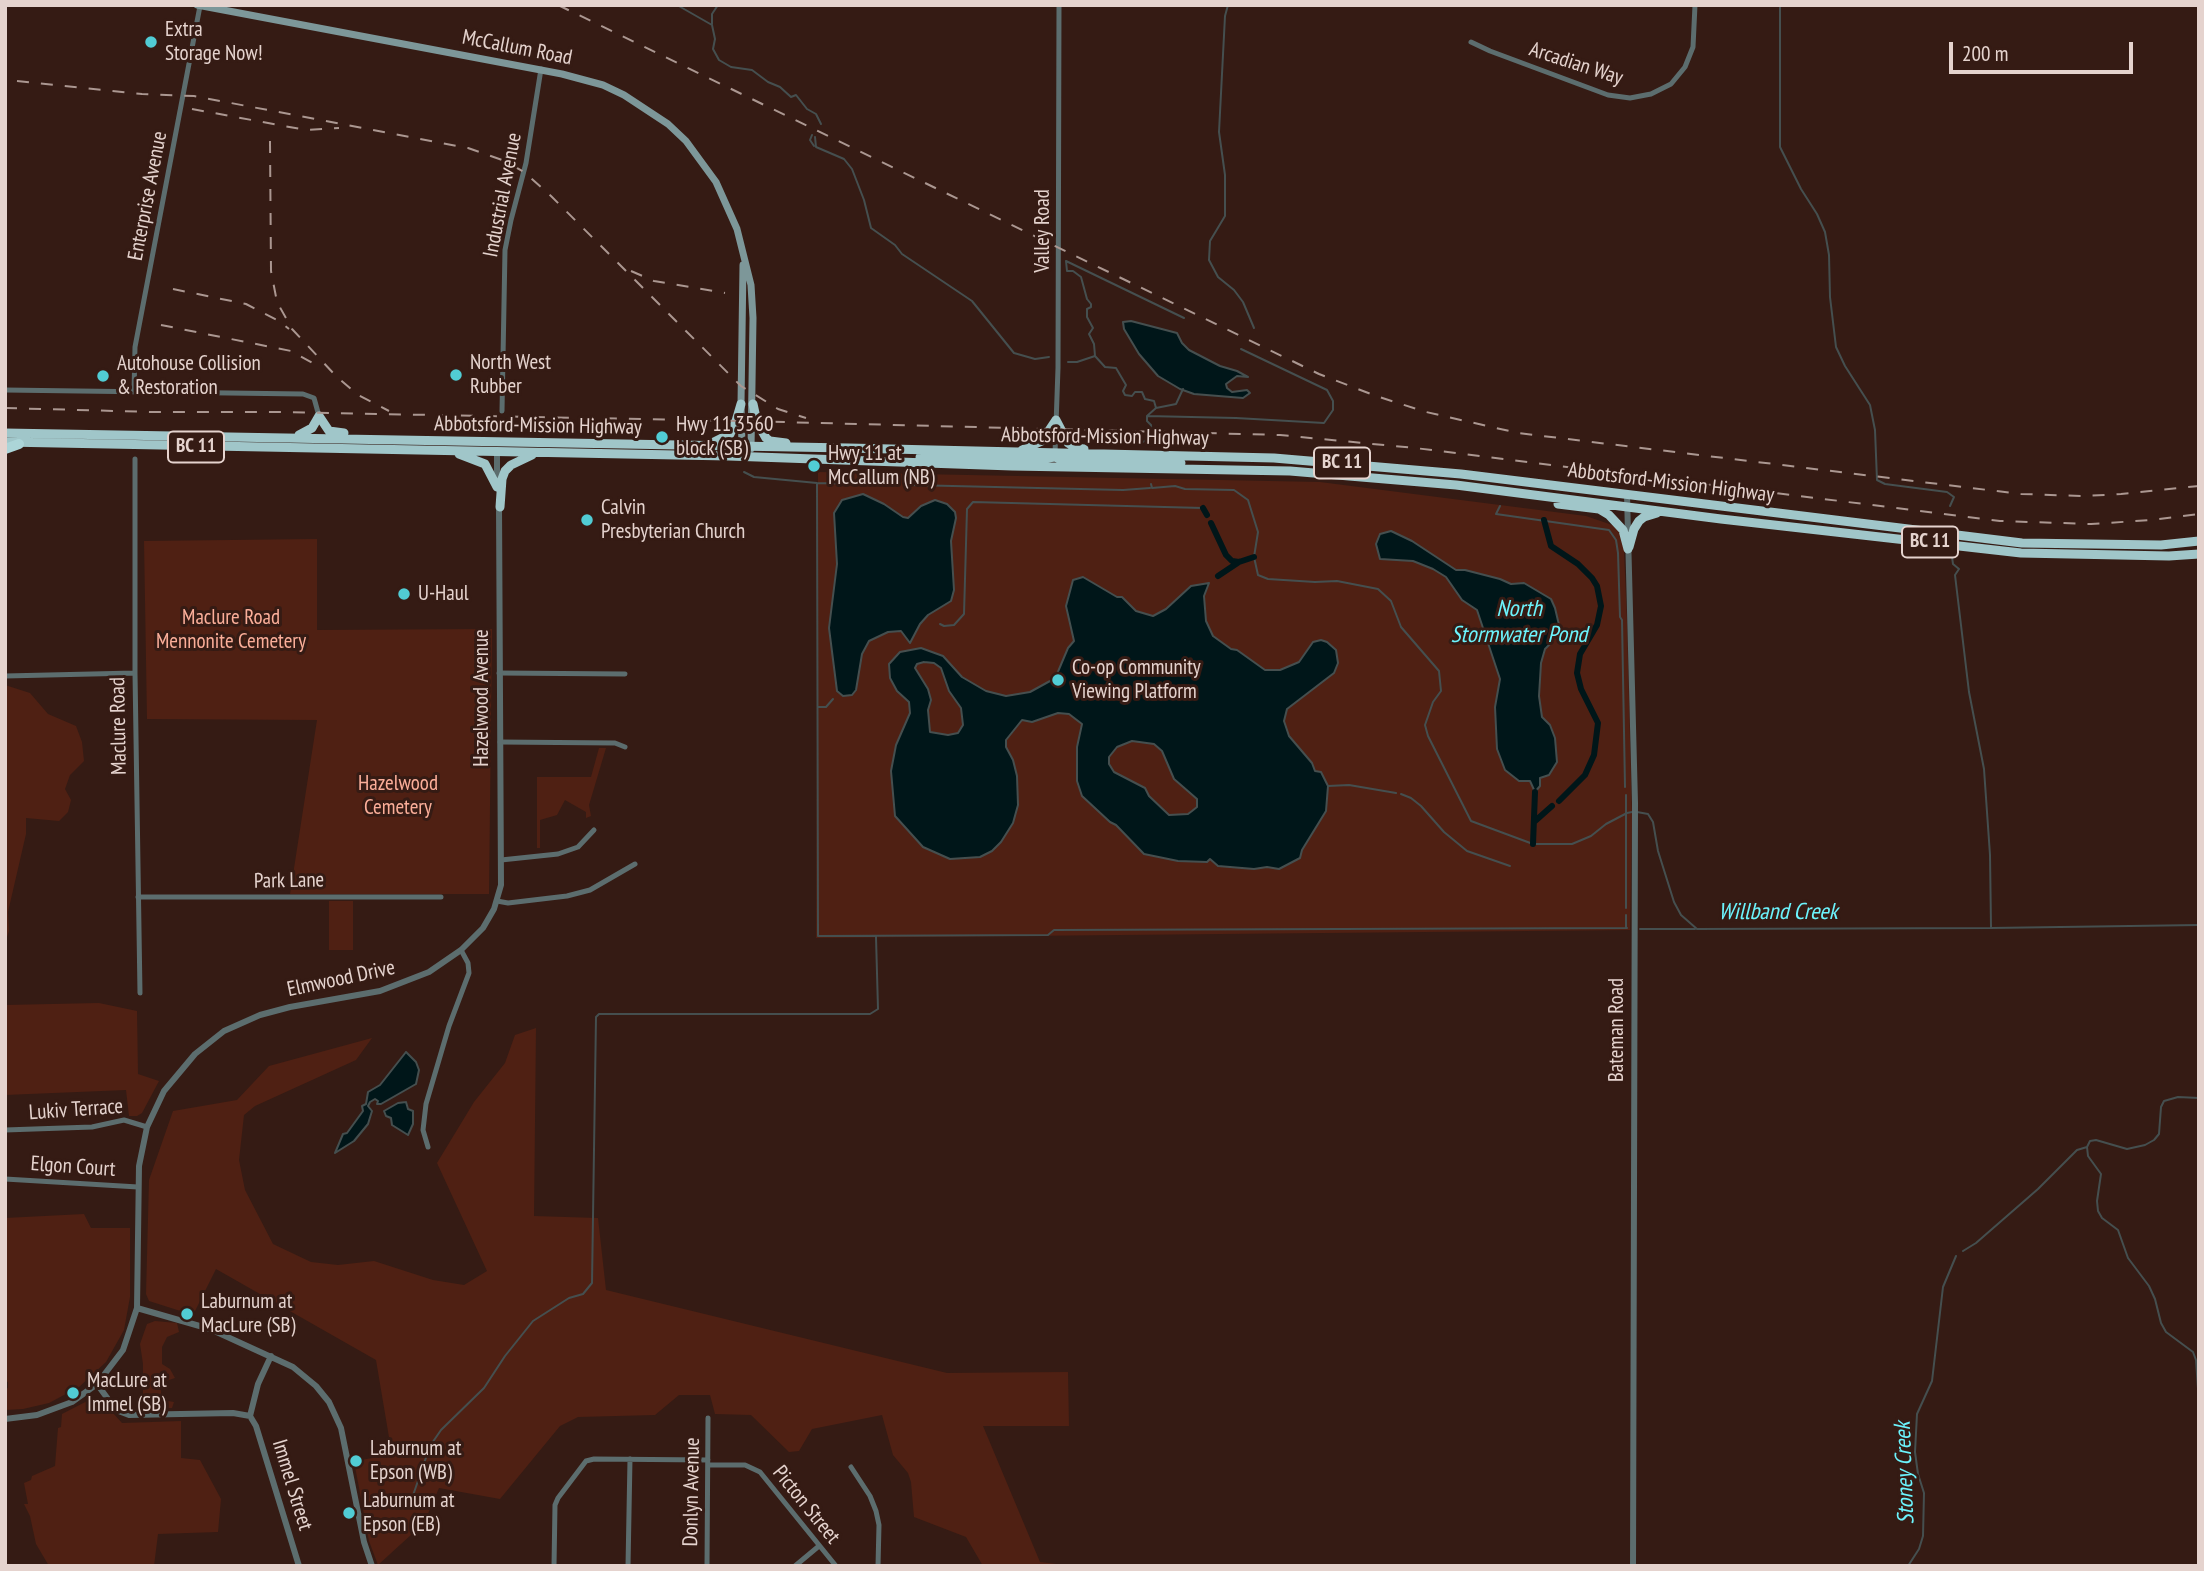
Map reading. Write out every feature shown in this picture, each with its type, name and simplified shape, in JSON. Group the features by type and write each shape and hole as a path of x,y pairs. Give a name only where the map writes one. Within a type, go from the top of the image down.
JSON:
{"highway":[{"path":"699,446 714,443 730,434 741,404"},
{"path":"752,404 757,422 770,441 893,449"},
{"path":"275,437 306,433 319,415 329,430 334,432 425,435 454,442"},
{"path":"1007,453 1038,444 1056,421 1066,440 1076,448 1149,454"},
{"name":"Abbotsford-Mission Highway","path":"5,433 699,446 890,461 1290,471 1456,485 2021,552 2169,556 2199,554"},
{"name":"Abbotsford-Mission Highway","path":"5,442 497,453 893,449 1055,455 1149,454 1274,458 1370,465 2022,543 2161,545 2199,541"},
{"path":"497,453 510,443"},
{"path":"5,449 19,444"},
{"path":"450,452 485,464 497,486"},
{"path":"500,507 502,479 506,471 515,462 538,453"},
{"path":"890,461 921,457 1033,460 1055,455 1063,460 1290,466 1375,477"},
{"path":"1456,485 1501,495 1598,509 1620,525 1629,549"},
{"path":"1629,549 1639,521 1652,514 1667,512"}],"main road":[{"name":"McCallum Road","path":"199,6 541,69 603,85 647,108 668,124 686,141 716,182 737,229 752,296 752,404 747,450"},
{"name":"McCallum Road","path":"743,257 741,404 747,450"}],"street":[{"name":"Valley Road","path":"1055,455 1058,368 1059,5"},
{"name":"Arcadian Way","path":"1471,42 1608,94 1630,98 1651,94 1671,83 1685,67 1693,47 1695,5"},
{"name":"Enterprise Avenue","path":"134,392 135,347 199,6"},
{"name":"Industrial Avenue","path":"502,411 505,250 510,220 526,163 541,69"},
{"path":"5,390 303,394 314,398 319,415"},
{"name":"Hazelwood Avenue","path":"497,453 500,507 501,860 501,885 497,901"},
{"name":"Maclure Road","path":"135,459 140,993"},
{"name":"Bateman Road","path":"1628,495 1635,803 1633,1566"},
{"path":"5,676 135,673"},
{"path":"499,673 625,674"},
{"path":"500,742 615,743 625,747"},
{"path":"501,860 558,854 578,847 594,830"},
{"path":"497,901 508,903 566,896 590,890 635,864"},
{"name":"Park Lane","path":"138,897 441,897"},
{"name":"Elmwood Drive","path":"147,1127 172,1079 201,1048 224,1031 260,1015 380,991 429,972 461,950 483,928 497,901"},
{"path":"428,1147 423,1130 426,1104 449,1026 469,973 468,963 461,950"},
{"name":"Lukiv Terrace","path":"5,1130 92,1128 124,1120 147,1127"},
{"path":"5,1419 58,1409 97,1384 123,1350 137,1308 139,1166 147,1127"},
{"name":"Elgon Court","path":"5,1179 138,1187"},
{"path":"137,1308 194,1323 271,1356 306,1376 325,1396 336,1414 343,1436 364,1542 372,1566"},
{"path":"97,1384 117,1409 130,1415 233,1413 250,1416 258,1384 271,1356"},
{"name":"Immel Street","path":"250,1416 256,1426 299,1566"},
{"name":"Donlyn Avenue","path":"707,1566 709,1418"},
{"name":"Picton Street","path":"554,1566 555,1505 586,1461 594,1459 745,1465 760,1472 836,1566"},
{"path":"628,1566 630,1459"},
{"path":"851,1467 870,1496 876,1511 878,1566"},
{"path":"794,1566 818,1546"}],"green space":[{"path":"818,472 1320,482 1586,516 1615,526 1621,534 1624,550 1627,622 1632,819 1630,930 816,938"},
{"name":"Hazelwood Cemetery","path":"317,539 317,630 492,629 489,894 290,894 317,720 147,719 144,541"},
{"path":"5,685 30,693 48,714 76,726 82,742 84,761 70,775 65,789 71,800 68,812 59,821 26,818 26,834 8,912 9,931 5,943"},
{"path":"599,748 606,748 589,805 591,816 586,818 586,812 565,800 557,815 540,820 540,848 537,848 537,777 591,777"},
{"path":"329,901 353,901 353,950 329,950"},
{"path":"99,1003 137,1011 138,1074 159,1081 142,1113 129,1116 126,1090 5,1095 5,1005"},
{"path":"536,1028 534,1216 598,1218 606,1290 947,1373 1068,1372 1069,1426 983,1426 1040,1562 1073,1566 983,1566 966,1537 914,1517 911,1482 908,1473 893,1455 882,1415 812,1429 799,1451 789,1452 751,1415 715,1414 710,1395 679,1395 655,1415 578,1417 560,1426 500,1499 439,1488 424,1523 378,1565 369,1541 354,1461 392,1455 376,1360 216,1269 193,1315 149,1301 146,1294 149,1180 173,1111 237,1100 269,1066 372,1038 356,1060 255,1106 244,1115 239,1160 245,1190 273,1244 311,1262 338,1265 374,1261 433,1280 464,1285 487,1271 437,1163 474,1102 505,1063 515,1035"},
{"path":"84,1214 91,1228 130,1228 130,1297 124,1330 106,1362 79,1387 49,1403 5,1410 5,1389 8,1388 8,1382 5,1381 5,1218"},
{"path":"155,1321 177,1323 179,1332 167,1337 162,1347 162,1364 170,1369 175,1378 160,1383 162,1400 174,1402 172,1408 148,1408 143,1404 140,1344 147,1324"},
{"path":"93,1398 101,1400 122,1423 181,1421 181,1458 200,1460 221,1499 218,1532 158,1534 154,1566 49,1566 36,1544 30,1516 24,1504 28,1504 24,1483 31,1480 32,1476 55,1466 62,1414"}],"water":[{"path":"1131,321 1177,333 1189,350 1248,377 1237,376 1226,384 1232,392 1247,390 1250,393 1243,398 1194,394 1158,376 1139,354 1124,329 1123,322"},
{"path":"863,494 908,518 921,506 935,500 947,504 955,512 951,541 954,590 951,601 928,615 910,643 901,631 888,632 869,641 862,654 856,690 852,695 843,696 837,691 829,628 837,564 834,513 842,500"},
{"name":"North Stormwater Pond","path":"1391,531 1412,541 1456,570 1465,570 1511,584 1524,583 1551,599 1559,625 1552,642 1545,649 1541,663 1539,696 1542,717 1550,725 1555,738 1557,762 1549,775 1540,778 1540,786 1535,792 1530,781 1519,781 1505,770 1497,749 1495,707 1500,679 1477,610 1462,600 1446,577 1433,569 1413,561 1380,559 1376,544 1380,534"},
{"path":"1083,577 1117,597 1122,597 1136,611 1153,616 1166,609 1191,586 1209,583 1204,596 1206,621 1213,636 1265,670 1280,670 1299,662 1313,642 1327,642 1336,650 1338,663 1334,673 1287,709 1284,721 1289,736 1312,763 1315,771 1321,772 1328,786 1326,811 1302,850 1300,858 1279,869 1254,869 1218,866 1210,859 1207,862 1178,861 1144,854 1082,796 1077,781 1077,747 1082,724 1069,714 1058,713 1032,722 1022,720 1006,740 1017,776 1018,805 1013,823 992,851 980,857 950,859 923,847 895,816 891,771 896,745 910,713 909,702 897,691 890,678 889,664 900,652 921,648 943,656 962,677 986,691 1006,696 1030,692 1057,674 1068,648 1074,641 1066,606 1073,580","holes":["934,663 941,668 949,691 961,708 963,725 958,733 948,735 930,732 928,710 931,700 928,689 915,668 917,664","1132,741 1154,744 1162,751 1174,779 1197,799 1197,807 1188,814 1169,815 1149,796 1145,788 1114,772 1109,764 1109,757 1117,747"]},
{"path":"406,1052 416,1062 419,1070 416,1084 381,1104 377,1104 375,1099 370,1102 368,1106 372,1111 368,1124 354,1141 335,1153 343,1134 347,1133 363,1111 362,1106 366,1104 368,1092 380,1085"},
{"path":"406,1102 408,1109 413,1111 413,1124 408,1135 392,1125 391,1118 386,1116 384,1111 398,1103"}],"waterway":[{"name":"Willband Creek","path":"677,5 712,25 715,39 713,49 719,60 731,67 752,70 791,97 796,95 807,109 816,114 821,124"},
{"path":"712,24 712,14 718,5"},
{"path":"1228,5 1225,16 1219,132 1225,175 1225,216 1210,241 1209,260 1218,277 1234,290 1243,302 1254,328"},
{"path":"1780,5 1780,147 1825,232 1836,347 1870,405 1875,430 1877,480 1885,484 1947,492 1954,497 1950,506"},
{"name":"Willband Creek","path":"812,135 810,140 814,146"},
{"name":"Willband Creek","path":"815,137 816,147 844,159 852,169 871,228 895,245 902,254 972,301 1014,353 1035,359 1049,357"},
{"path":"1095,356 1094,344 1089,334 1093,328 1087,317 1087,309 1091,304 1081,277 1073,271 1067,271 1066,261 1184,318"},
{"path":"1147,416 1324,423 1333,410 1333,401 1327,390 1241,349"},
{"name":"Willband Creek","path":"1068,362 1095,356 1105,367 1116,368 1126,385 1123,391 1125,395 1132,396 1135,392 1142,392 1145,399 1154,401 1156,408 1147,416 1152,436 1140,444"},
{"path":"1156,408 1176,404 1183,389"},
{"path":"744,472 754,477 817,483 897,484"},
{"path":"817,483 818,936 1048,935 1054,930 1627,928"},
{"name":"Willband Creek","path":"1151,484 1152,488 1175,486 1185,489 1234,490 1248,500 1258,532 1254,557 1258,575 1268,579 1337,581 1378,589 1391,601 1401,627 1439,671 1441,691 1433,702 1425,725 1471,821 1533,844 1572,844 1632,812"},
{"path":"910,485 1123,490 1150,488"},
{"path":"940,624 954,625 964,614 967,509 973,502 1203,508"},
{"path":"1500,506 1496,514 1609,530 1616,540 1622,620 1625,787"},
{"path":"1203,508 1207,515"},
{"path":"1544,520 1551,546 1578,564 1592,578 1597,586 1601,606 1597,625 1580,654 1577,673 1581,689 1598,723 1594,755 1585,775 1559,801"},
{"path":"1211,523 1226,555 1232,561 1239,562 1254,557"},
{"path":"1952,557 1953,564 1959,569 1955,575 1969,692 1984,769 1990,855 1991,927"},
{"path":"1218,576 1239,562"},
{"path":"818,707 826,707 833,699"},
{"path":"1328,786 1349,785 1396,793"},
{"path":"1533,844 1535,792"},
{"path":"1401,794 1421,806 1444,832 1467,851 1510,866"},
{"path":"1626,795 1626,908"},
{"path":"1534,822 1552,806"},
{"name":"Willband Creek","path":"1637,812 1648,814 1653,822 1658,851 1674,902 1681,915 1697,929 2199,925"},
{"path":"1626,915 1626,927"},
{"path":"1640,929 1695,929"},
{"path":"409,1507 430,1446 441,1430 484,1388 533,1321 569,1298 583,1294 592,1283 596,1017 599,1014 870,1014 878,1009 876,937"},
{"path":"2199,1098 2178,1097 2164,1101 2159,1134 2145,1145 2127,1149 2096,1140 2090,1141 2087,1147 2088,1156 2101,1174 2098,1211 2102,1218 2118,1230 2128,1258 2149,1286 2166,1332 2193,1352 2199,1403"},
{"name":"Stoney Creek","path":"1963,1251 1976,1243 2038,1189 2077,1150 2087,1147"},
{"name":"Stoney Creek","path":"1908,1566 1919,1549 1923,1536 1924,1493 1915,1452 1917,1414 1932,1381 1943,1287 1956,1256"}],"railway":[{"path":"558,5 1319,374 1426,412 1518,433 2021,494 2084,496 2199,486"},
{"path":"17,81 142,94 194,96 468,148 505,161 524,172 551,196 741,386 778,409 806,418"},
{"path":"192,109 306,130 339,128"},
{"path":"270,141 271,271 277,302 292,329 336,376 358,395 389,411"},
{"path":"631,271 654,281 725,293"},
{"path":"173,289 246,304 289,329"},
{"path":"161,325 291,351 320,367"},
{"path":"5,408 743,421 1280,435 1415,448 2000,521 2091,524 2199,514"}],"place":[{"name":"Extra Storage Now!","path":"151,42"},
{"name":"North West Rubber","path":"456,375"},
{"name":"Autohouse Collision & Restoration","path":"103,376"},
{"name":"Hwy 11 3560 block (SB)","path":"662,437"},
{"name":"Hwy 11 at McCallum (NB)","path":"814,466"},
{"name":"Calvin Presbyterian Church","path":"587,520"},
{"name":"U-Haul","path":"404,594"},
{"name":"Co-op Community Viewing Platform","path":"1058,680"},
{"name":"Laburnum at MacLure (SB)","path":"187,1314"},
{"name":"MacLure at Immel (SB)","path":"73,1393"},
{"name":"Laburnum at Epson (WB)","path":"356,1461"},
{"name":"Laburnum at Epson (EB)","path":"349,1513"}],"park label":[{"name":"Maclure Road Mennonite Cemetery","path":"231,630"}]}
